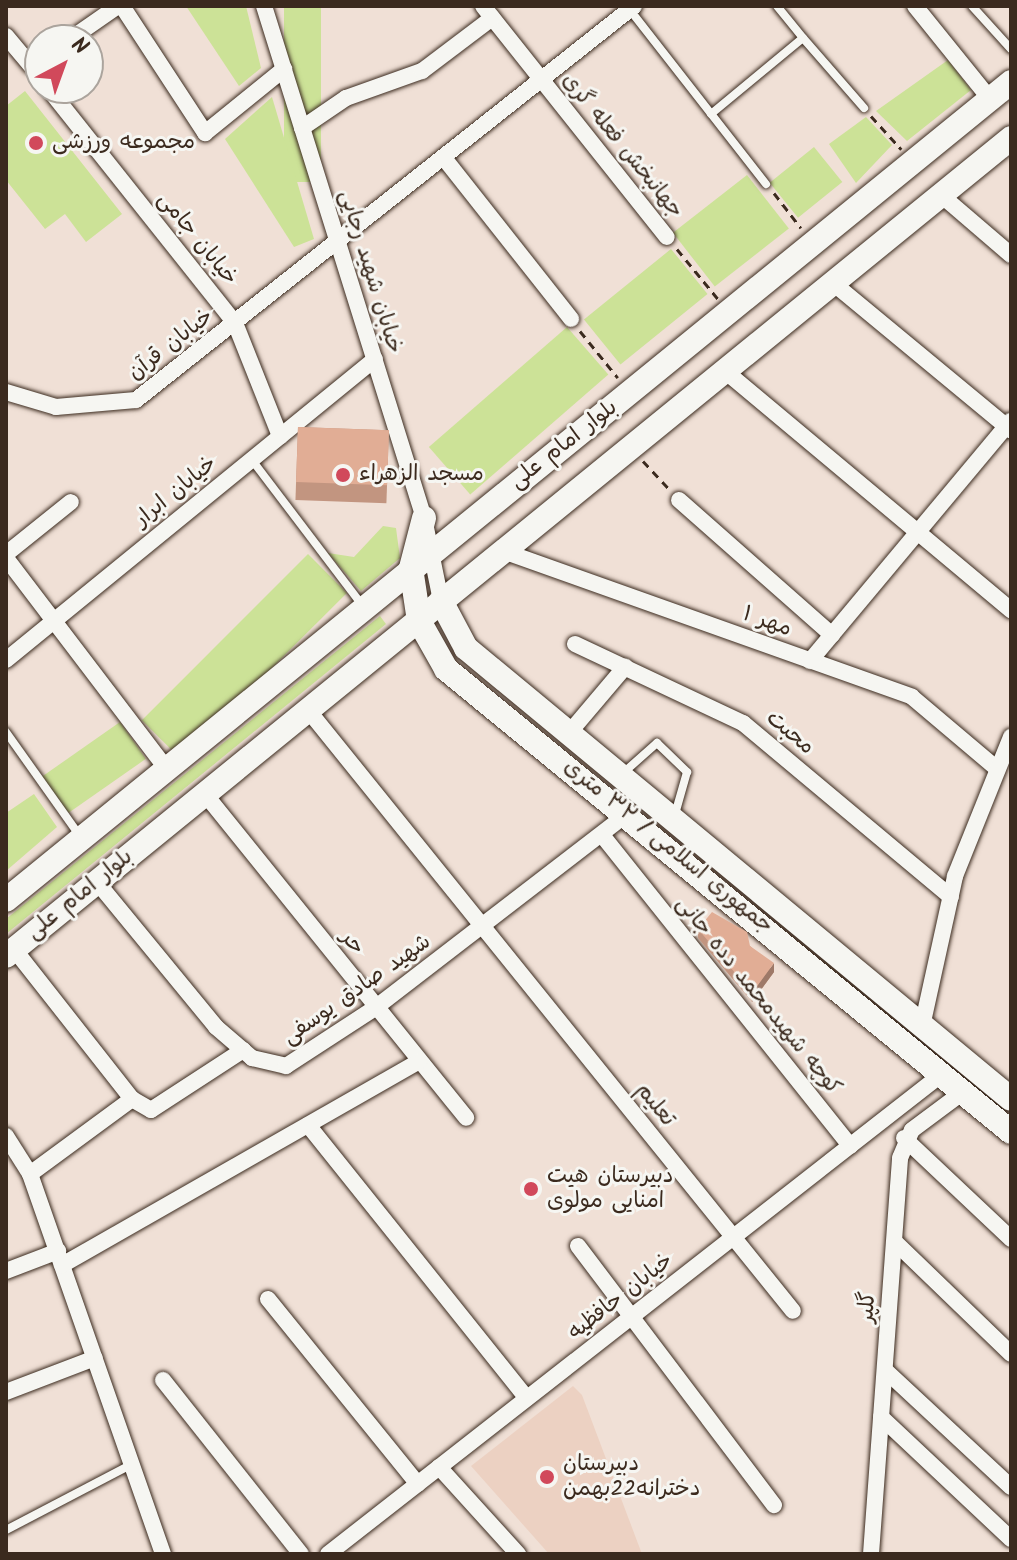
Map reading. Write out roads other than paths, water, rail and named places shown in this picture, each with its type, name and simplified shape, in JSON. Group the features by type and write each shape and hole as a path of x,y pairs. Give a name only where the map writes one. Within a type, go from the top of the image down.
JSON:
{"main road":[{"name":"بلوار امام علی","path":"6,900 365,608 430,551 1011,82"},
{"name":"بلوار امام علی","path":"10,952 1011,138"},
{"name":"جمهوری اسلامی / ۳۲ متری","path":"424,518 411,568 419,621 446,669 628,813 1011,1132"},
{"name":"جمهوری اسلامی / ۳۲ متری","path":"441,601 466,648 923,1022 1011,1099"}],"street":[{"path":"93,24 120,6 205,133 284,69"},
{"name":"خیابان شهید رجایی","path":"264,6 424,518 441,601"},
{"path":"915,6 990,99"},
{"name":"خیابان قرآن","path":"6,392 56,407 136,400 631,8"},
{"path":"302,128 346,98 422,71 488,12"},
{"name":"جهانبخش فعله گری","path":"488,12 667,237"},
{"path":"6,36 24,55"},
{"name":"خیابان جامی","path":"61,104 235,323 280,436"},
{"path":"444,158 571,319"},
{"path":"941,195 1011,255"},
{"path":"810,661 1009,426 833,283"},
{"name":"خیابان ابرار","path":"6,660 375,359"},
{"path":"725,371 1011,610"},
{"path":"679,500 832,635"},
{"path":"71,502 6,556 58,618 167,769"},
{"name":"مهر ۱","path":"503,551 912,697 996,768"},
{"name":"محبت","path":"575,644 743,723 951,897"},
{"path":"569,733 625,667"},
{"name":"تعلیم","path":"308,710 793,1311"},
{"path":"923,1022 951,897 996,768 1011,737"},
{"name":"حر","path":"205,794 466,1118"},
{"name":"شهید صادق یوسفی","path":"97,882 243,1050 286,1066 375,1008 628,813"},
{"name":"کوچه شهیدمحمد دده جانی","path":"602,835 850,1146"},
{"path":"10,952 132,1099 151,1110 243,1050"},
{"path":"6,1271 60,1258 308,1125 419,1061"},
{"name":"خیابان حافظیه","path":"328,1554 942,1074"},
{"path":"963,1092 904,1138 1011,1239"},
{"path":"30,1174 132,1099"},
{"path":"308,1125 527,1398"},
{"path":"6,1136 30,1174 163,1554"},
{"name":"گلپر","path":"871,1554 904,1138"},
{"path":"895,1242 1011,1354"},
{"path":"578,1246 774,1505"},
{"path":"268,1299 418,1484"},
{"path":"6,1392 95,1358"},
{"path":"885,1370 1011,1487"},
{"path":"163,1380 301,1554"},
{"path":"881,1417 1011,1539"},
{"path":"439,1467 518,1554"}],"lane":[{"path":"777,6 864,108"},
{"path":"972,6 1011,49"},
{"path":"631,8 766,184"},
{"path":"711,114 803,38"},
{"path":"251,460 365,608"},
{"path":"6,732 82,838"},
{"path":"621,775 657,743 687,772 674,799 675,819"},
{"path":"6,1530 133,1464"}],"place":[{"name":"مجموعه ورزشی","path":"36,143"},
{"name":"مسجد الزهراء","path":"343,475"},
{"name":"دبیرستان هیت امنایی مولوی","path":"531,1189"},
{"name":"دبیرستان دخترانه22بهمن","path":"547,1477"}]}
